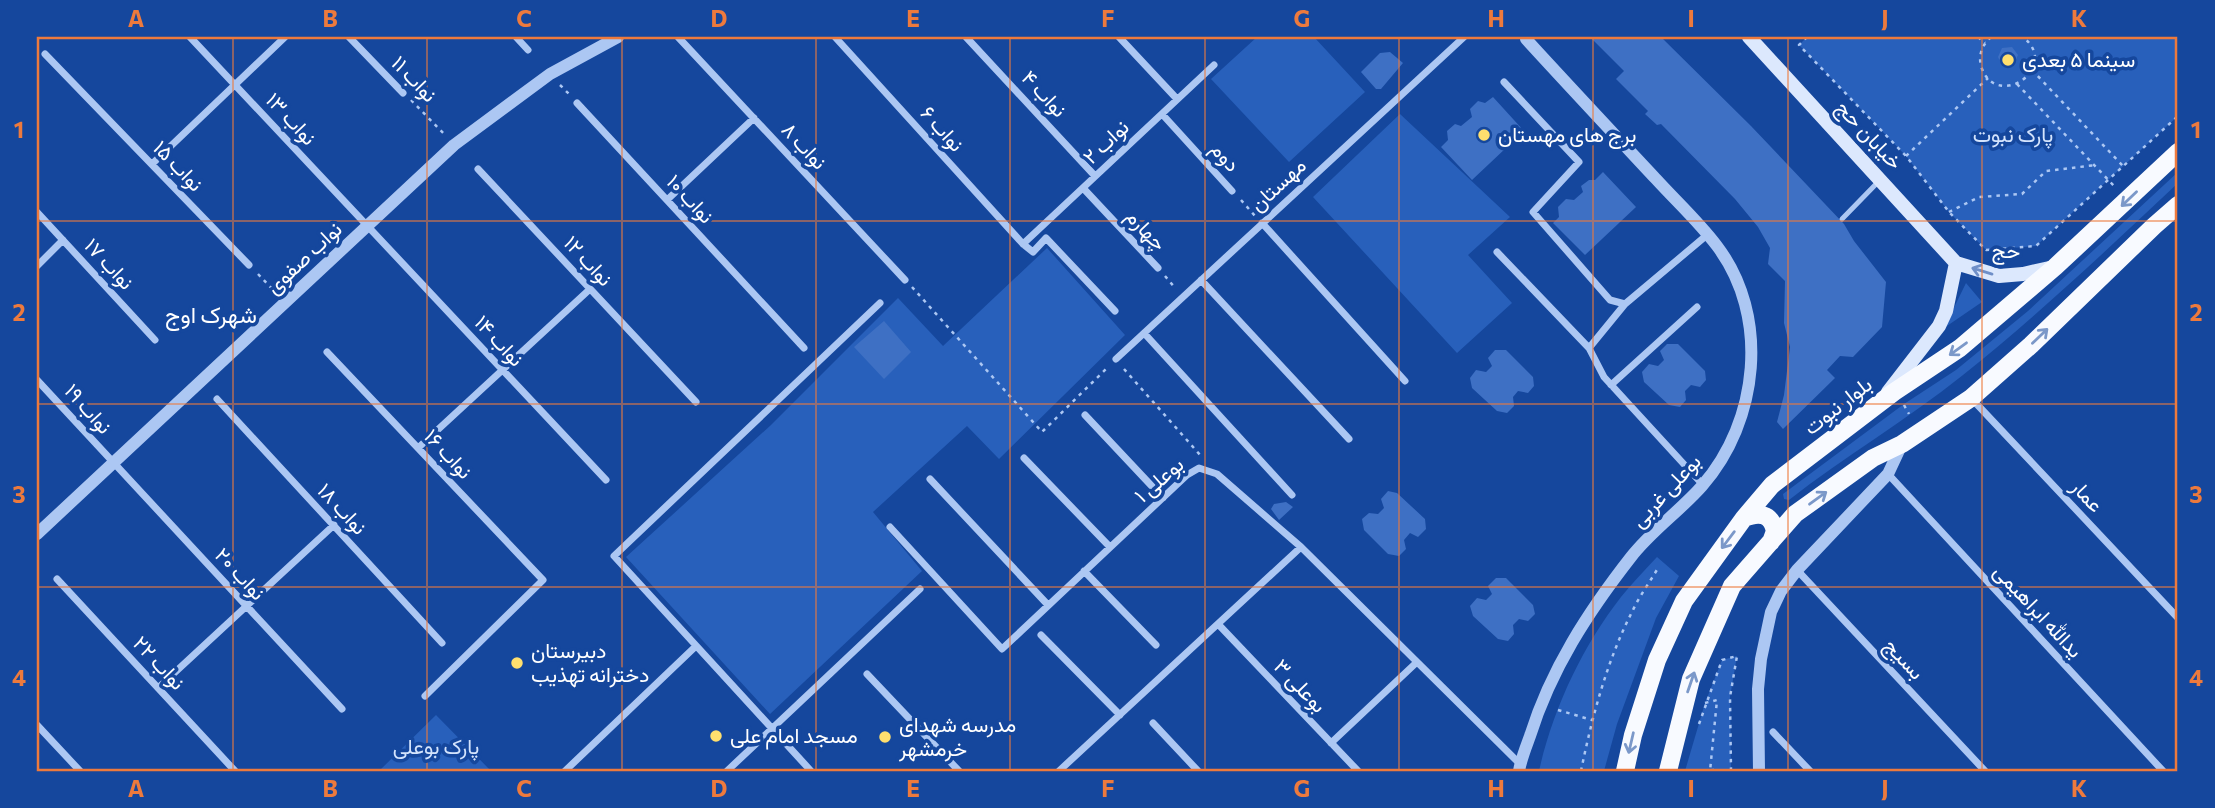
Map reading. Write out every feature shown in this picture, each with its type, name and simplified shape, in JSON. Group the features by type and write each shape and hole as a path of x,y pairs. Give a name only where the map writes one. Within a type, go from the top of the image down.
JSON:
{"main road":[{"name":"خیابان حج","path":"1749,37 1956,263"},
{"name":"بلوار نبوت","path":"1625,771 1633,735 1657,660 1684,601 1744,518 1772,485 1878,404 1960,348 2055,267 2178,152"},
{"path":"1668,771 1691,679 1732,586 1795,514 1873,458 1902,444 1971,398 2175,213"},
{"name":"حج","path":"1956,263 1999,276 2055,267"},
{"path":"1878,404 1939,326 1946,311 1956,263"},
{"path":"1772,485 1769,498 1773,509 1784,515 1795,514"},
{"path":"1744,518 1755,513 1764,514 1770,519 1775,531 1771,542"}],"street":[{"name":"نواب ۱۳","path":"190,37 367,225"},
{"path":"152,164 285,37"},
{"name":"نواب ۱۱","path":"349,37 403,93"},
{"path":"516,37 528,50"},
{"name":"نواب صفوی","path":"37,534 454,145 550,74 618,37"},
{"name":"نواب ۸","path":"678,37 905,279"},
{"name":"نواب ۴","path":"966,37 1096,176"},
{"path":"1119,37 1177,99"},
{"name":"مهستان","path":"1116,359 1464,37"},
{"name":"نواب ۶","path":"839,38 1023,244"},
{"name":"بوعلی غربی","path":"1520,768 1537,713 1558,663 1588,614 1633,554 1703,485 1730,447 1744,409 1752,370 1750,324 1740,288 1717,246 1526,39"},
{"name":"نواب ۱۵","path":"45,54 249,265"},
{"name":"نواب ۲","path":"1023,244 1214,65"},
{"path":"1504,82 1579,162 1533,212 1609,300 1625,304"},
{"name":"نواب ۱۰","path":"577,103 804,348"},
{"name":"دوم","path":"1162,114 1232,191"},
{"path":"667,200 754,118"},
{"name":"نواب ۱۲","path":"478,169 696,402"},
{"name":"چهارم","path":"1083,188 1158,268"},
{"name":"نواب ۱۷","path":"37,212 155,340"},
{"path":"1262,223 1405,381"},
{"name":"نواب ۱۴","path":"367,225 606,480"},
{"path":"1589,348 1625,304 1707,235"},
{"path":"1023,244 1033,252 1046,238 1115,311"},
{"path":"37,266 63,240"},
{"path":"1497,252 1589,348 1604,377 1703,485"},
{"path":"1202,280 1349,439"},
{"path":"418,448 590,289"},
{"path":"811,771 614,556 880,303"},
{"path":"1611,385 1697,307"},
{"path":"1144,333 1292,495"},
{"name":"نواب ۱۶","path":"327,352 543,580 425,696"},
{"name":"نواب ۱۹","path":"37,380 113,463"},
{"name":"نواب ۱۸","path":"216,398 442,643"},
{"name":"عمار","path":"1971,398 2178,618"},
{"path":"1085,415 1163,498"},
{"path":"1759,771 1758,689 1770,612 1797,570 1888,474 1902,444"},
{"path":"1024,457 1110,547"},
{"name":"نواب ۲۰","path":"113,463 342,709"},
{"name":"بوعلی ۱","path":"890,527 1002,649 1187,475 1199,468 1217,474 1301,547 1520,768"},
{"name":"یدالله ابراهیمی","path":"1888,474 2163,771"},
{"path":"930,479 1048,605"},
{"path":"158,688 334,525"},
{"path":"1059,771 1301,547"},
{"name":"بسیج","path":"1797,570 1986,771"},
{"path":"1084,571 1156,645"},
{"name":"نواب ۲۲","path":"57,579 235,771"},
{"path":"727,771 920,589"},
{"name":"بوعلی ۳","path":"1218,624 1358,771"},
{"path":"1041,635 1120,715"},
{"path":"565,771 696,646"},
{"path":"1331,743 1417,662"},
{"path":"867,674 959,771"},
{"path":"1153,723 1198,771"},
{"path":"37,724 77,770"},
{"path":"1773,732 1810,771"}],"lane":[{"path":"1842,219 1881,179"}],"path":[{"path":"1807,37 1800,45 1906,156 1949,212 1986,250 2036,247 2178,116"},
{"path":"1978,37 1985,43"},
{"path":"1992,37 1985,43 1980,61 1988,78 2001,85 2017,84 2032,70 2034,54 2028,38 2023,37"},
{"path":"2032,70 2123,166"},
{"path":"550,74 577,103"},
{"path":"1906,156 1988,78"},
{"path":"2017,84 2117,190"},
{"name":"نواب ۱۱","path":"403,93 454,145"},
{"path":"1949,212 1979,197 2022,194 2046,172 2096,165"},
{"name":"دوم","path":"1232,191 1262,223"},
{"path":"249,265 285,302"},
{"name":"چهارم","path":"1158,268 1183,297"},
{"path":"905,279 1042,432 1116,359 1217,474"},
{"path":"1904,404 1909,414"},
{"path":"1581,771 1592,720 1612,658 1632,611 1658,568"},
{"path":"1699,726 1722,660 1737,656 1730,697 1731,771"},
{"path":"1705,703 1717,700 1710,770"},
{"path":"1558,710 1592,720"},
{"path":"1685,771 1718,770"}],"green space":[{"path":"1257,37 1314,37 1365,92 1289,162 1211,79"},
{"name":"پارک نبوت","path":"1807,37 2178,37 2178,116 2036,246 1986,250 1949,212 1906,156 1799,45"},
{"path":"1400,114 1510,217 1468,255 1512,303 1457,353 1313,197"},
{"path":"2178,172 2178,183 1991,352 1920,407 1789,500 1784,499 1783,494 1904,404 1956,370 2028,311"},
{"path":"1047,248 1125,335 999,459 967,426 873,512 922,571 770,714 626,557 771,425 898,298 943,346"},
{"path":"1966,283 1982,302 1944,328"},
{"path":"1657,557 1679,576 1656,618 1617,724 1604,771 1539,771 1552,725 1582,658 1621,597"},
{"path":"1737,656 1730,697 1731,771 1685,771 1705,703 1722,660"},
{"name":"پارک بوعلی","path":"436,715 491,771 379,771"}],"building":[{"path":"1590,37 1661,37 1844,224 1886,282 1882,327 1853,357 1840,356 1827,370 1835,378 1783,429 1777,422 1784,395 1790,347 1784,323 1785,281 1768,264 1770,248 1758,227 1735,199 1661,124 1657,125 1645,114 1648,111 1616,79 1624,71"},
{"name":"سینما ۵ بعدی","path":"2012,47 2018,55 2014,64 2002,65 1998,57 2002,48"},
{"path":"1390,52 1403,63 1381,89 1376,89 1361,72 1380,53"},
{"name":"برج های مهستان","path":"1493,97 1524,131 1472,180 1441,147 1448,140 1447,131 1455,124 1461,126 1472,117 1470,109 1478,101 1485,103"},
{"name":"برج های مهستان","path":"1603,172 1636,207 1585,255 1553,223 1559,217 1558,207 1566,199 1574,200 1583,192 1581,186 1589,180 1595,180"},
{"path":"884,321 911,352 884,379 854,347"},
{"path":"1667,344 1678,344 1705,371 1706,380 1700,387 1691,385 1685,391 1686,400 1680,407 1669,405 1644,382 1642,372 1649,364 1658,366 1664,360 1660,351"},
{"path":"1495,350 1506,350 1533,377 1534,386 1528,393 1518,391 1513,397 1514,406 1507,413 1497,411 1472,388 1470,378 1476,370 1486,372 1492,366 1488,358"},
{"path":"1388,491 1397,493 1425,519 1426,529 1418,537 1410,533 1404,540 1406,549 1399,556 1388,554 1364,530 1362,519 1369,513 1378,514 1384,508 1381,499"},
{"path":"1286,502 1293,507 1279,520 1271,509 1274,504"},
{"path":"1496,578 1506,578 1533,605 1535,614 1528,621 1519,619 1513,625 1514,634 1508,641 1498,639 1473,616 1470,606 1477,598 1486,600 1492,594 1488,586"}],"place":[{"name":"سینما ۵ بعدی","path":"2008,60"},
{"name":"برج های مهستان","path":"1484,135"},
{"name":"دبیرستان دخترانه تهذیب","path":"517,663"},
{"name":"مسجد امام علی","path":"716,736"},
{"name":"مدرسه شهدای خرمشهر","path":"885,737"}],"district":[{"name":"شهرک اوج","path":"211,315"}]}
